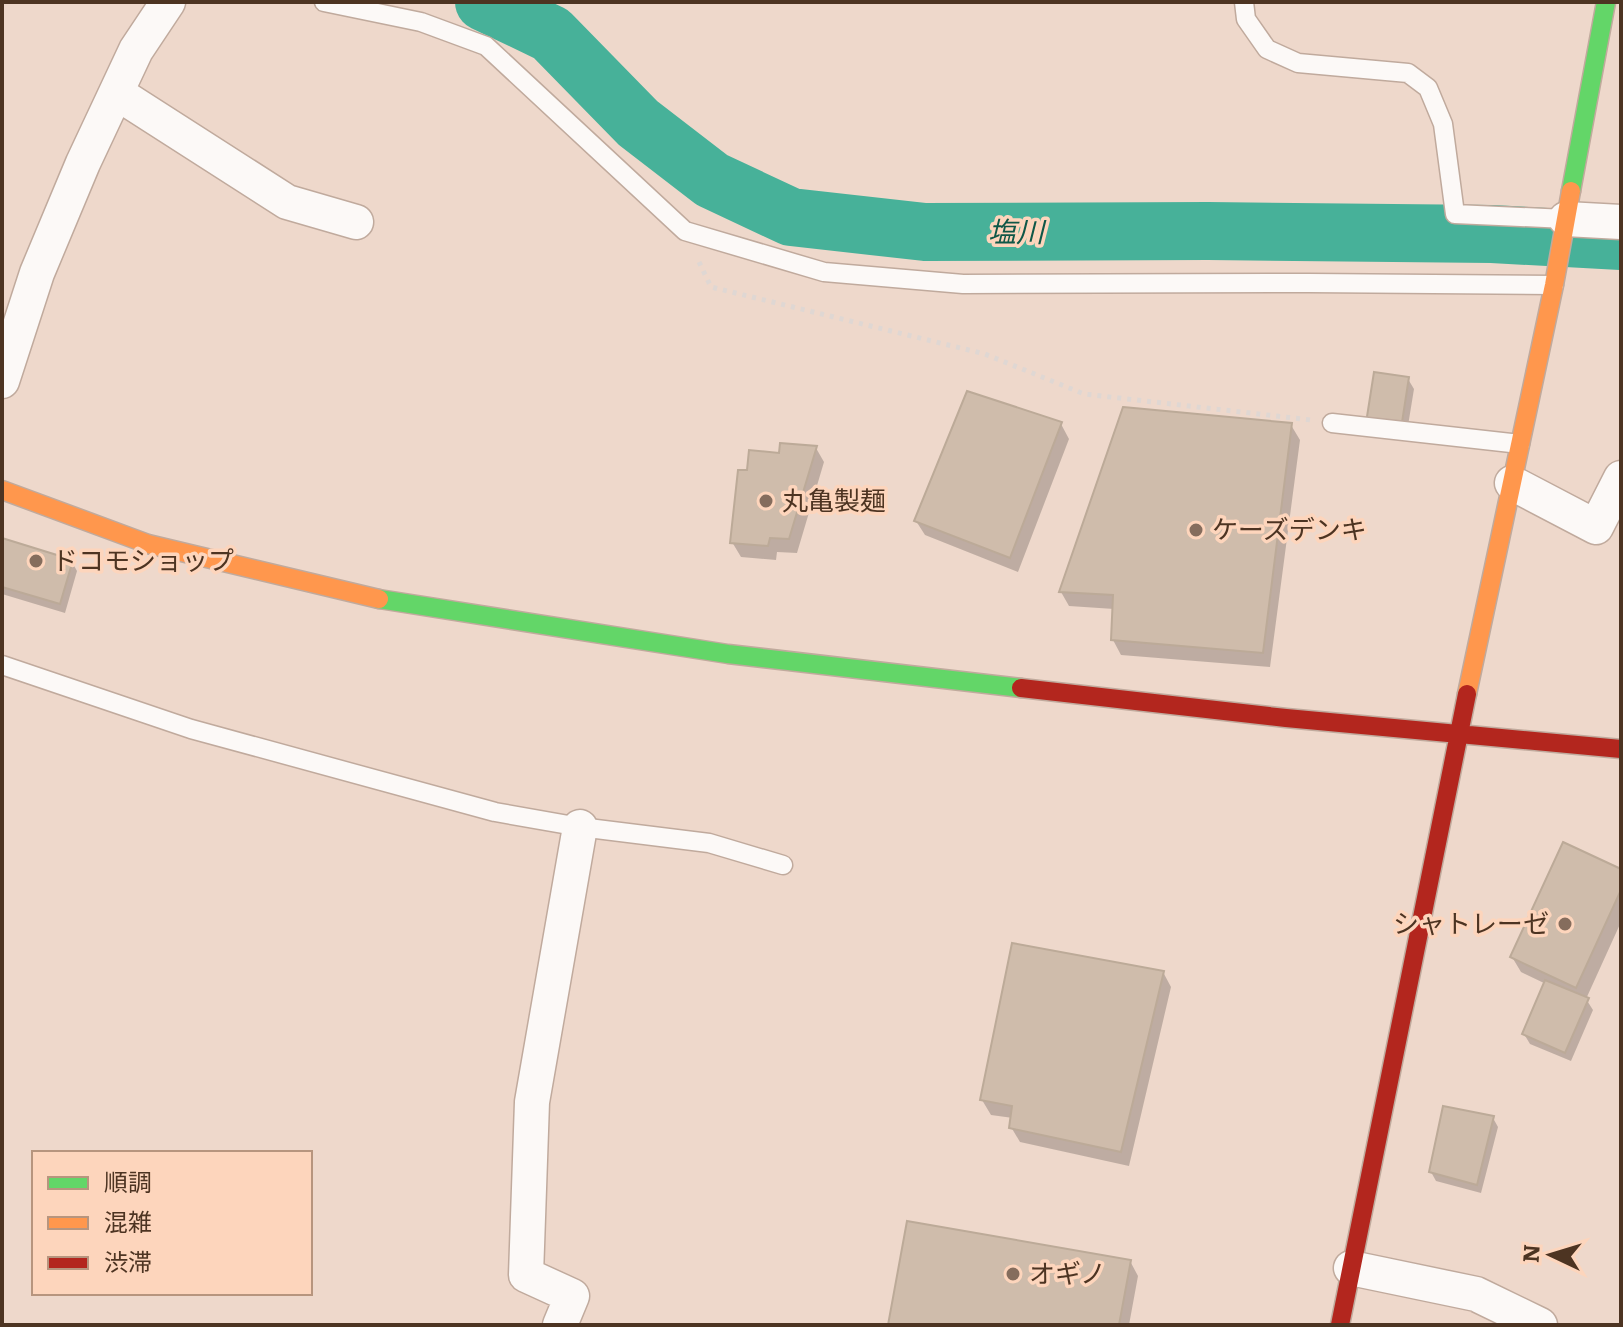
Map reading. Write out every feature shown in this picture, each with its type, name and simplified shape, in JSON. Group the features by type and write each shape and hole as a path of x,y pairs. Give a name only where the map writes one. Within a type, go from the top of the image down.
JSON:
{"street":[{"path":"2,381 37,273 83,163 136,50 168,2"},
{"path":"1340,1325 1459,733 1554,285 1606,2"},
{"path":"117,93 287,202 356,222"},
{"path":"1566,219 1621,222"},
{"path":"1512,483 1596,527 1621,478"},
{"path":"2,490 148,544 366,597 728,654 1286,718 1621,749"},
{"path":"560,1325 572,1296 526,1275 532,1102 580,827"},
{"path":"1351,1268 1476,1294 1540,1325"}],"lane":[{"path":"324,2 421,22 486,46 685,231 824,272 963,284 1554,285"},
{"path":"1244,2 1246,19 1267,49 1298,63 1408,73 1428,88 1443,124 1455,214 1566,219"},
{"path":"1332,423 1520,444"},
{"path":"2,665 191,729 495,812 580,827 709,843 783,865"}],"path":[{"path":"685,231 711,287 985,354 1084,394 1332,423"}],"building":[{"path":"1374,372 1409,377 1401,429 1366,423"},
{"path":"967,391 1062,422 1010,558 914,521"},
{"path":"1123,407 1292,423 1263,653 1111,640 1113,595 1059,592"},
{"path":"780,443 817,446 789,539 770,538 768,546 730,543 738,470 747,470 749,450 779,453"},
{"path":"2,538 73,560 60,604 2,587"},
{"name":"シャトレーゼ","path":"1563,842 1621,869 1621,890 1576,988 1510,957"},
{"path":"1012,943 1164,971 1121,1152 1009,1128 1012,1106 980,1100"},
{"path":"1545,980 1589,998 1565,1053 1522,1034"},
{"path":"1443,1106 1494,1116 1477,1185 1429,1172"},
{"name":"オギノ","path":"907,1221 1131,1260 1119,1325 888,1325"}],"waterway":[{"name":"塩川","path":"484,2 551,34 638,123 712,180 791,217 925,232 1492,234 1621,241"}],"traffic: fast":[{"path":"1571,191 1606,2"},
{"path":"379,599 728,654 1021,688"}],"traffic: slow":[{"path":"1467,694 1571,191"},
{"path":"2,490 148,544 379,599"}],"traffic: jam":[{"path":"1021,688 1286,718 1621,749"},
{"path":"1340,1325 1467,694"}],"place":[{"name":"丸亀製麺","path":"766,501"},
{"name":"ケーズデンキ","path":"1196,530"},
{"name":"ドコモショップ","path":"36,561"},
{"name":"シャトレーゼ","path":"1565,924"},
{"name":"オギノ","path":"1013,1274"}]}
